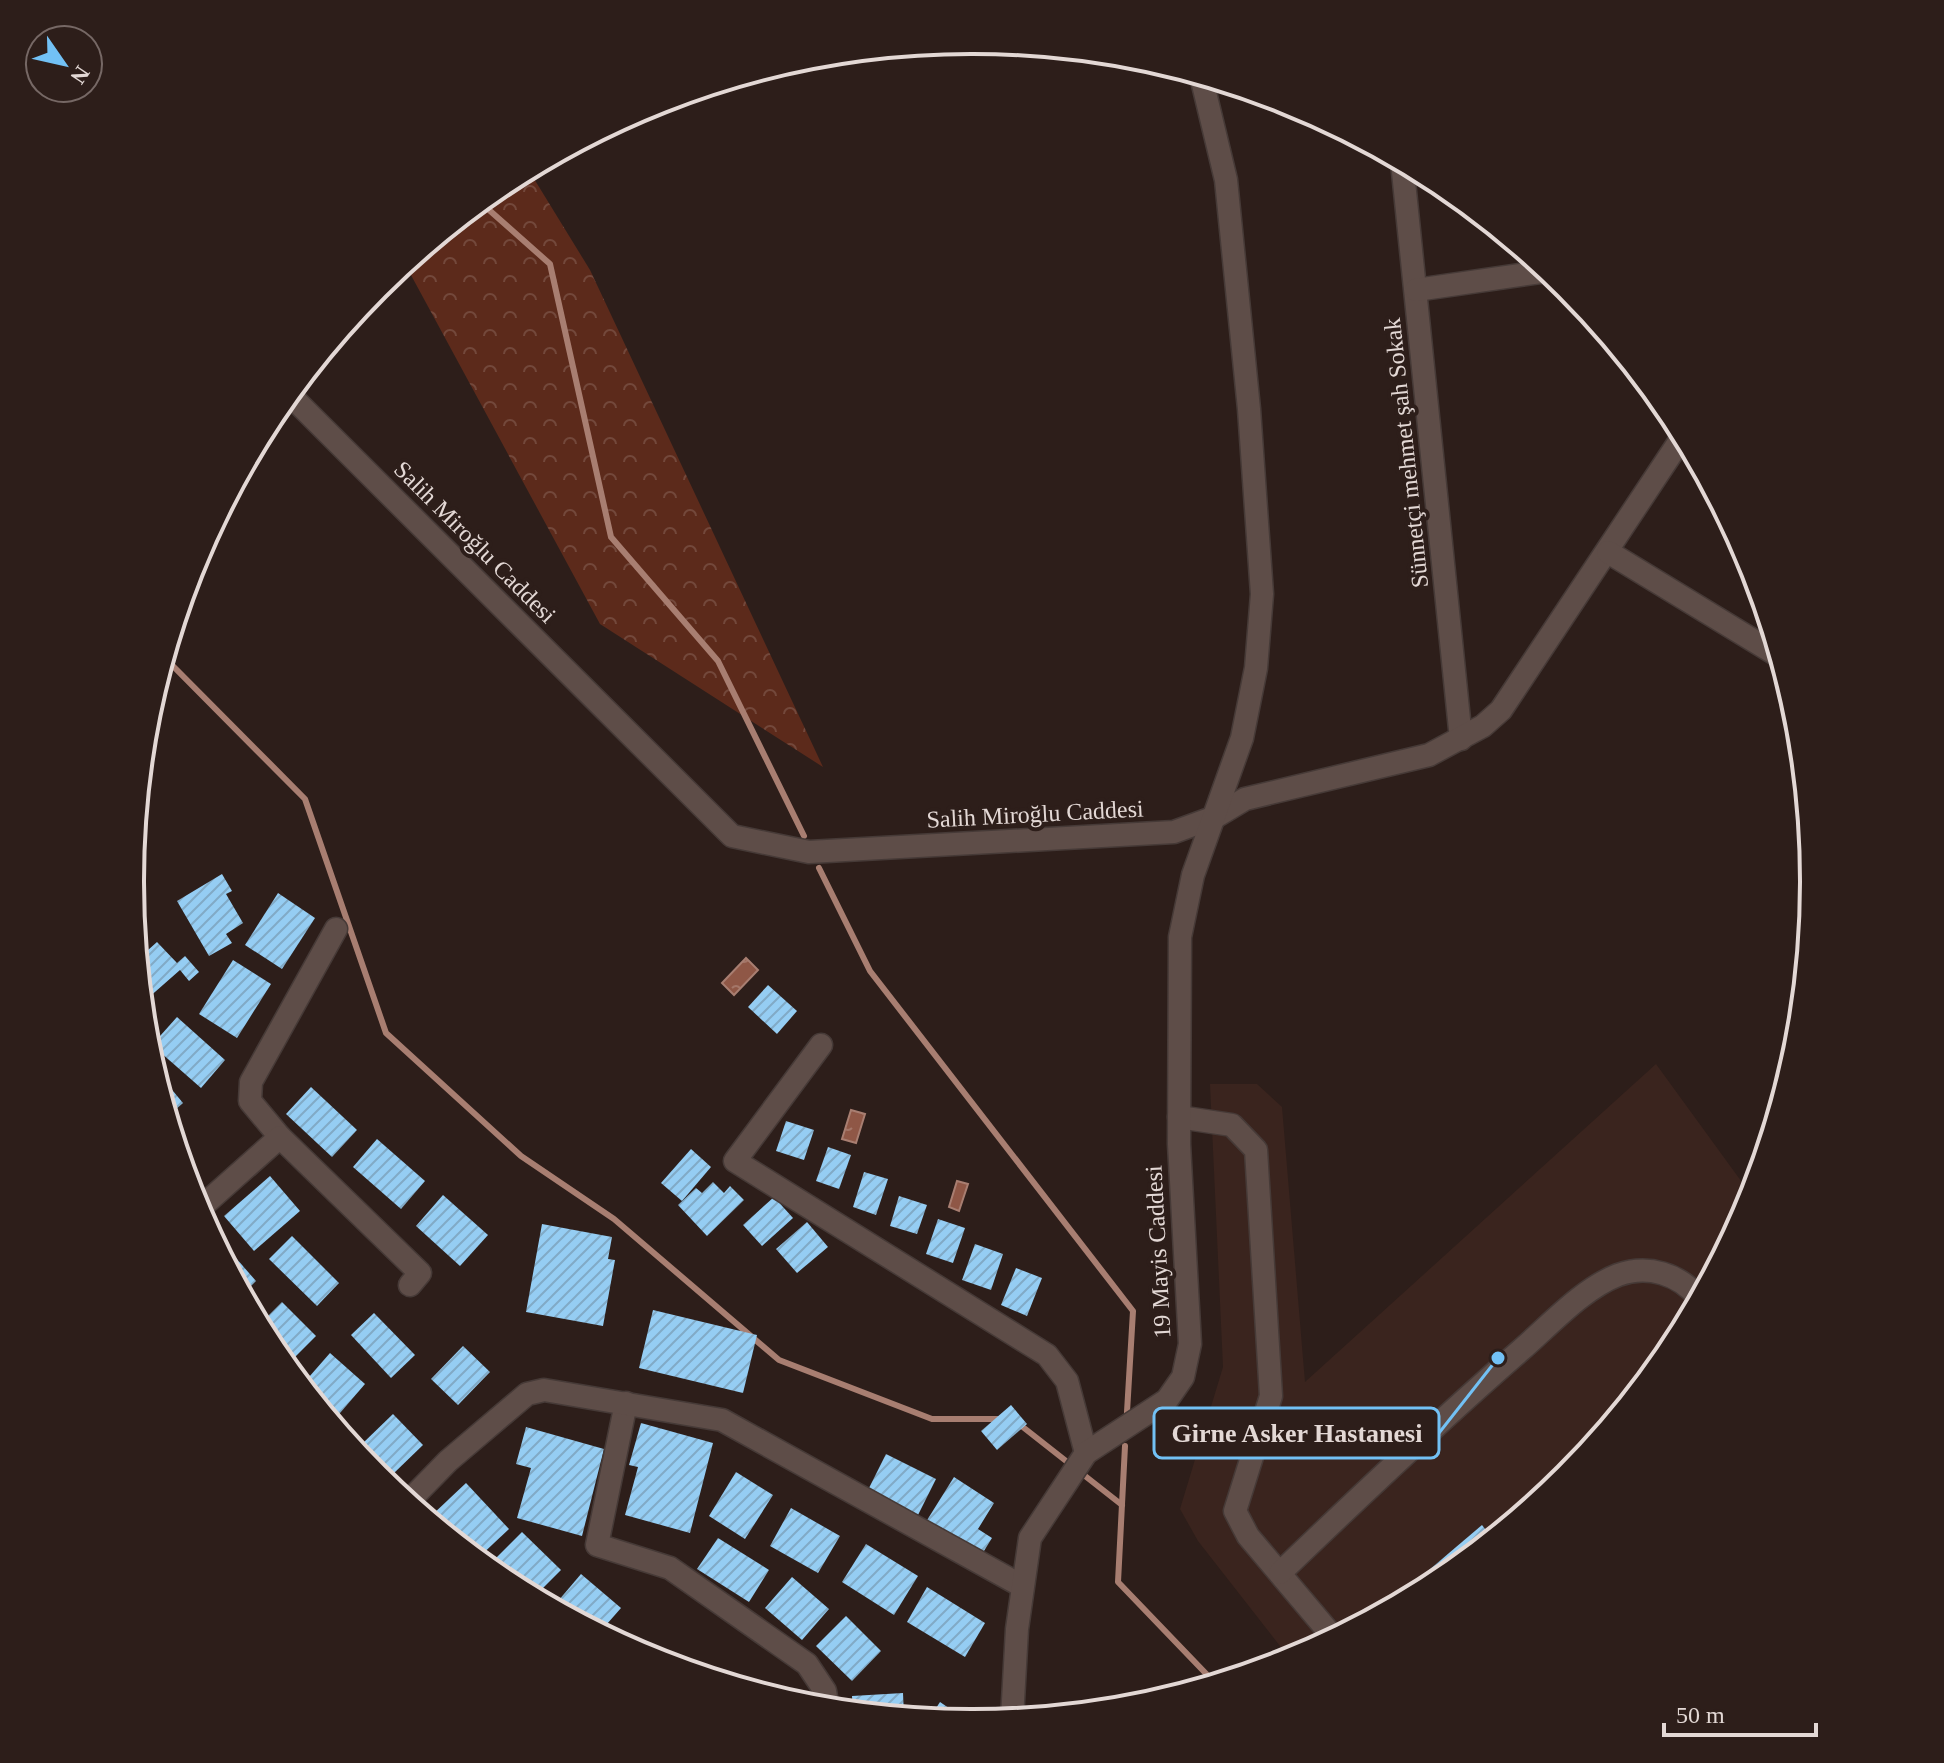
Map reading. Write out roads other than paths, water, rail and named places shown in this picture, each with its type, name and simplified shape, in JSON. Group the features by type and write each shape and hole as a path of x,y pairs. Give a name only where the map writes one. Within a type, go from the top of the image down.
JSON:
{"street":[{"path":"1204,87 1226,180 1249,409 1262,594 1256,668 1242,738 1215,817"},
{"name":"Sünnetçi mehmet şah Sokak","path":"1403,176 1461,739"},
{"path":"1416,290 1533,273"},
{"name":"Salih Miroğlu Caddesi","path":"298,403 732,836 809,852 1174,832 1215,817 1245,799 1429,755 1461,739 1501,710 1676,447"},
{"path":"1608,552 1765,648"},
{"name":"19 Mayis Caddesi","path":"1013,1707 1022,1586 1030,1538 1086,1453 1167,1400 1183,1377 1190,1344 1179,1117 1180,937 1193,875 1215,817"},
{"path":"336,929 251,1082 250,1101 280,1137 420,1273 410,1285"},
{"path":"821,1045 735,1161 1047,1355 1067,1381 1086,1453"},
{"path":"1179,1117 1232,1125 1256,1150 1271,1396 1235,1511 1248,1536 1327,1629"},
{"path":"208,1201 280,1137"},
{"path":"1280,1573 1418,1440 1578,1300 1616,1276 1648,1269 1687,1284 1692,1290"},
{"path":"416,1494 448,1461 527,1394 544,1390 722,1420 1022,1586"},
{"path":"626,1403 597,1545 670,1568 807,1664 826,1696"}],"water":[{"path":"746,958 758,970 734,995 722,983"},
{"path":"851,1110 865,1114 856,1143 842,1139"},
{"path":"957,1181 968,1184 959,1211 949,1207"}],"waterway":[{"path":"489,210 550,264 611,537 718,661 804,836"},
{"path":"173,666 305,799 386,1033 521,1156 614,1219 779,1360 932,1419 1002,1419"},
{"path":"819,868 870,971 1133,1311 1127,1412"},
{"path":"1019,1424 1122,1505"},
{"path":"1125,1446 1118,1582 1207,1675"}],"place":[{"name":"Girne Asker Hastanesi","path":"1498,1358"}]}
